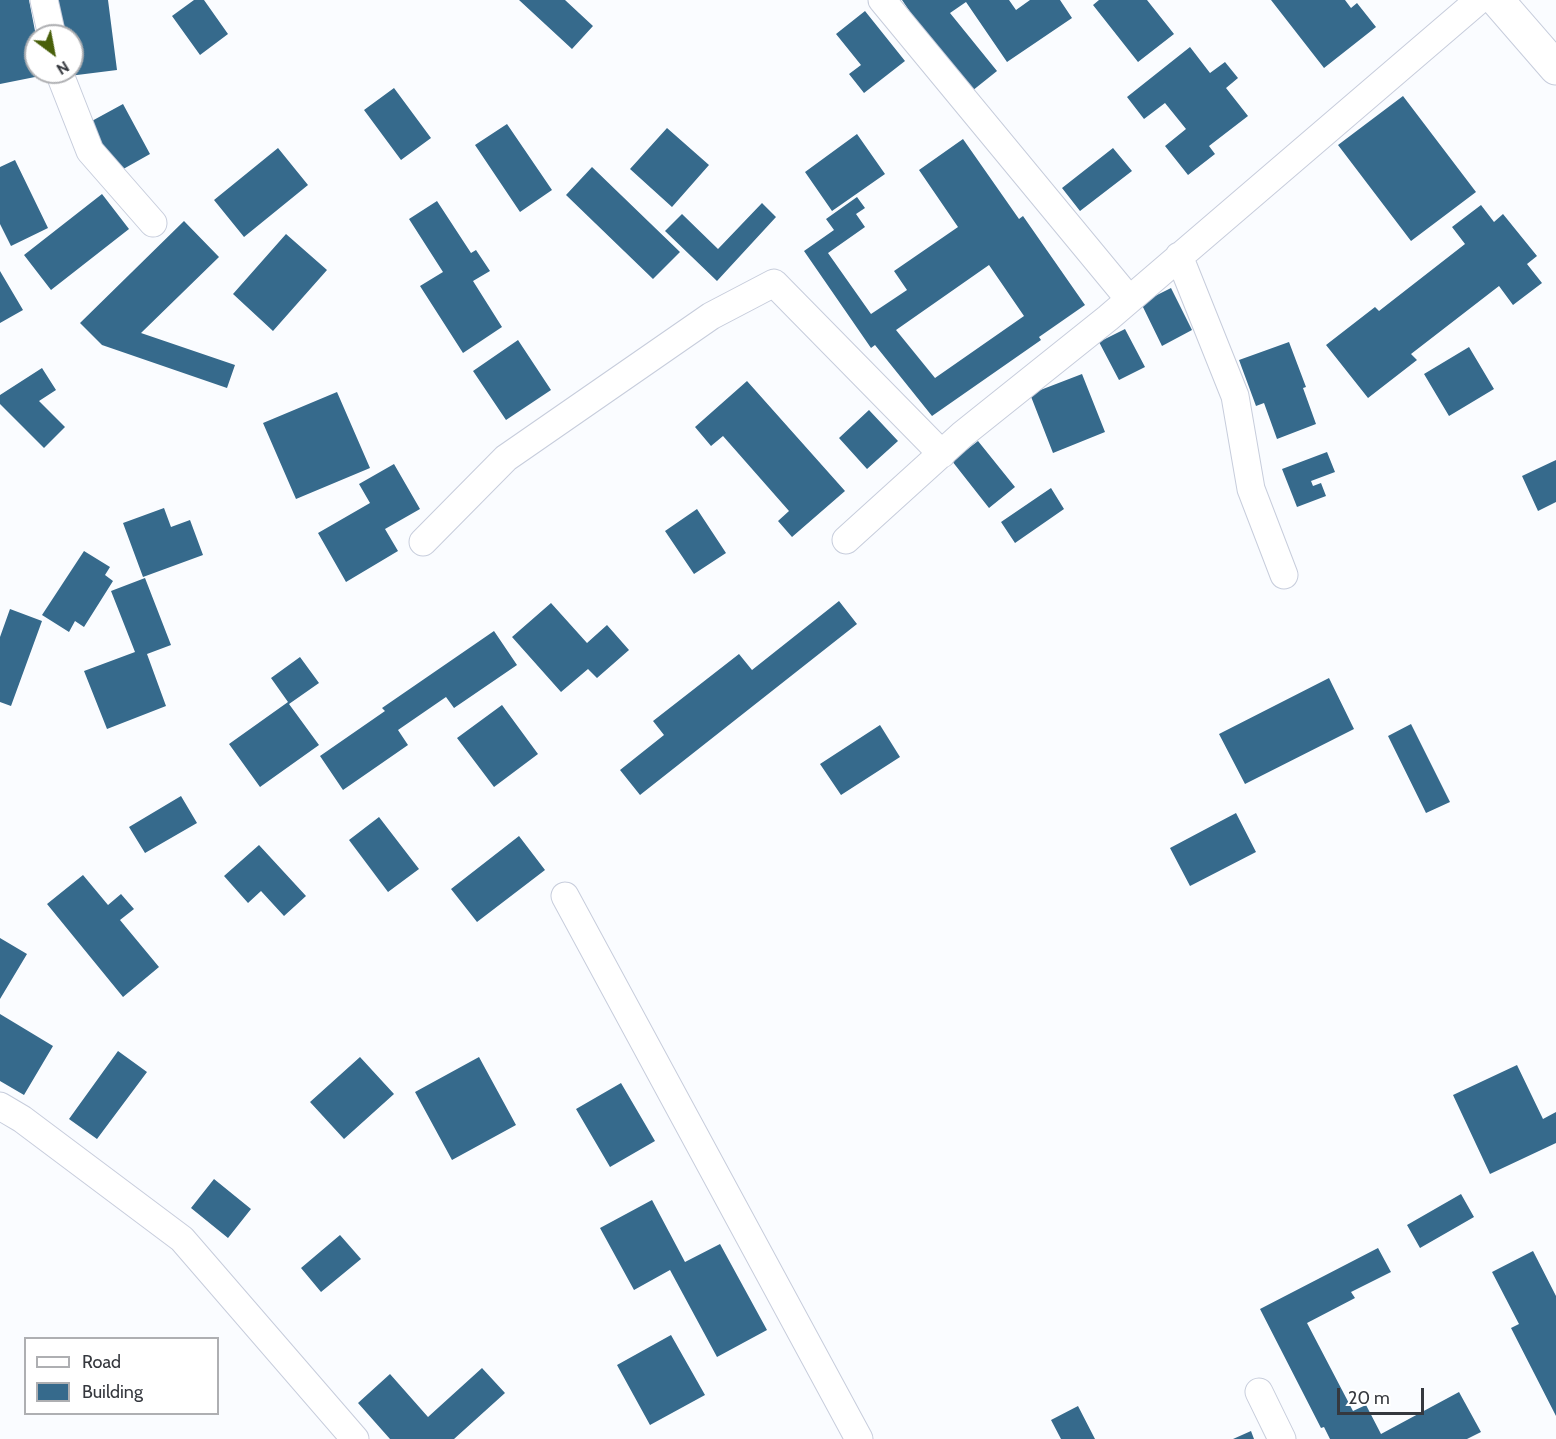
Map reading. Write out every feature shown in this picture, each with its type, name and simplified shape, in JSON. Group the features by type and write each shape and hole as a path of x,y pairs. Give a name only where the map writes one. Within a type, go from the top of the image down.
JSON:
{"main road":[{"path":"1497,0 1556,68"}],"street":[{"path":"44,0 49,24"},
{"path":"882,0 1129,299"},
{"path":"846,540 963,434 1129,299 1479,0"},
{"path":"64,84 90,151 153,224"},
{"path":"1179,256 1235,396 1251,489 1284,575"},
{"path":"423,542 506,458 711,316 774,283 942,454"},
{"path":"565,896 859,1439"},
{"path":"0,1106 22,1119 182,1239 355,1439"},
{"path":"1259,1392 1282,1439"}],"building":[{"path":"0,0 29,0 34,24 24,24 24,79 0,84"},
{"path":"54,0 108,0 117,70 84,74 84,24 61,24"},
{"path":"194,0 204,0 228,34 200,55 172,16"},
{"path":"519,0 565,0 593,26 572,49"},
{"path":"902,0 1009,0 1016,10 1030,0 1060,0 1072,18 1007,62 966,2 950,13 997,71 972,91 923,31"},
{"path":"1099,0 1147,0 1174,34 1138,62 1093,5"},
{"path":"1271,0 1345,0 1351,8 1357,3 1376,27 1324,68"},
{"path":"865,11 905,61 864,93 849,74 861,65 836,34"},
{"path":"1190,47 1210,73 1225,62 1238,78 1226,88 1248,116 1209,146 1215,154 1188,175 1165,146 1186,129 1165,103 1144,119 1127,97"},
{"path":"394,88 431,138 401,160 364,110"},
{"path":"1403,96 1476,192 1411,241 1338,145"},
{"path":"123,104 150,154 118,172 90,122"},
{"path":"507,124 552,190 520,212 475,145"},
{"path":"667,128 709,165 672,207 630,169"},
{"path":"857,134 885,174 832,211 805,172"},
{"path":"963,139 1019,219 1023,216 1085,305 1039,337 1041,340 932,416 875,345 871,348 804,251 834,230 826,219 857,197 865,208 856,214 865,227 828,253 871,314 907,290 894,271 958,227 919,170","holes":["989,265 1024,316 935,378 896,330"]},
{"path":"278,148 308,185 244,237 214,200"},
{"path":"1113,148 1132,171 1080,211 1062,188"},
{"path":"15,160 48,228 11,246 0,224 0,167"},
{"path":"592,167 680,252 653,279 566,195"},
{"path":"102,194 129,229 51,290 24,255"},
{"path":"437,201 471,253 476,250 490,271 473,281 502,327 463,353 420,286 443,272 409,219"},
{"path":"762,203 776,217 717,281 665,231 682,214 718,249"},
{"path":"1481,205 1494,222 1503,214 1537,256 1527,264 1542,283 1513,305 1499,286 1411,354 1417,360 1368,398 1326,345 1375,307 1379,311 1465,244 1452,227"},
{"path":"184,221 219,257 141,333 235,365 227,388 102,345 80,323"},
{"path":"286,234 327,270 273,331 233,294"},
{"path":"0,271 23,310 0,323"},
{"path":"1171,288 1192,330 1162,346 1141,303"},
{"path":"1125,329 1145,367 1119,380 1099,342"},
{"path":"518,340 551,390 506,420 473,371"},
{"path":"1289,342 1306,387 1303,388 1316,424 1277,439 1264,403 1256,406 1239,360"},
{"path":"1469,347 1494,389 1449,416 1424,374"},
{"path":"42,368 56,390 39,401 65,427 44,448 0,404 0,395"},
{"path":"1082,374 1105,432 1053,453 1030,394"},
{"path":"747,381 845,491 792,537 778,521 789,511 723,436 711,446 695,427"},
{"path":"337,392 370,468 296,499 263,423"},
{"path":"869,410 898,441 867,469 839,438"},
{"path":"978,441 1015,487 989,508 952,461"},
{"path":"1327,452 1335,472 1311,481 1313,486 1321,483 1326,496 1297,507 1282,469"},
{"path":"1556,460 1556,502 1538,511 1522,476"},
{"path":"394,464 420,509 385,529 398,551 346,582 318,533 370,503 359,484"},
{"path":"1051,488 1064,509 1015,543 1001,522"},
{"path":"164,508 171,527 190,520 203,555 143,577 123,523"},
{"path":"697,509 726,553 694,574 665,531"},
{"path":"84,551 110,567 105,575 113,581 84,627 75,621 69,632 42,615"},
{"path":"145,578 171,645 147,654 166,706 107,729 84,671 135,652 111,591"},
{"path":"839,601 857,624 640,795 620,770 664,735 653,721 739,654 752,670"},
{"path":"551,603 587,643 607,625 629,650 597,678 588,669 561,692 512,637"},
{"path":"10,609 42,621 11,706 0,702 0,637"},
{"path":"494,631 517,665 454,708 446,697 398,730 408,745 343,790 320,756 385,711 382,708"},
{"path":"300,657 319,683 289,704 319,745 260,787 229,744 288,702 271,678"},
{"path":"1329,678 1354,729 1245,784 1219,734"},
{"path":"502,705 538,754 494,787 457,738"},
{"path":"1411,724 1450,802 1426,813 1388,736"},
{"path":"880,725 900,757 841,795 820,764"},
{"path":"181,796 197,823 145,853 129,827"},
{"path":"1236,813 1256,852 1190,886 1170,848"},
{"path":"379,817 419,869 388,892 349,840"},
{"path":"519,836 545,870 477,922 451,889"},
{"path":"259,845 306,896 284,916 261,891 248,903 224,876"},
{"path":"83,875 108,905 121,894 134,909 120,920 159,967 123,997 47,904"},
{"path":"0,938 27,954 0,999"},
{"path":"0,1014 53,1046 24,1095 0,1081"},
{"path":"118,1051 147,1072 97,1139 69,1119"},
{"path":"360,1057 394,1094 344,1139 310,1102"},
{"path":"479,1057 516,1125 452,1160 415,1092"},
{"path":"1517,1065 1543,1119 1556,1112 1556,1143 1490,1174 1453,1095"},
{"path":"621,1083 655,1141 610,1167 576,1109"},
{"path":"214,1179 251,1209 228,1238 191,1208"},
{"path":"1461,1194 1474,1217 1420,1248 1407,1225"},
{"path":"652,1200 685,1262 720,1244 767,1330 717,1357 670,1270 634,1290 600,1228"},
{"path":"340,1235 361,1259 321,1292 301,1268"},
{"path":"1378,1248 1391,1272 1351,1292 1355,1298 1307,1323 1353,1411 1366,1405 1381,1434 1459,1392 1481,1432 1467,1439 1330,1439 1324,1427 1321,1428 1260,1309"},
{"path":"1533,1251 1556,1296 1556,1416 1511,1328 1519,1324 1492,1272"},
{"path":"671,1335 705,1395 650,1425 617,1365"},
{"path":"482,1368 505,1393 454,1439 390,1439 358,1403 390,1374 428,1417"},
{"path":"1078,1406 1095,1439 1061,1439 1051,1420"},
{"path":"1251,1431 1254,1439 1233,1439"}]}
